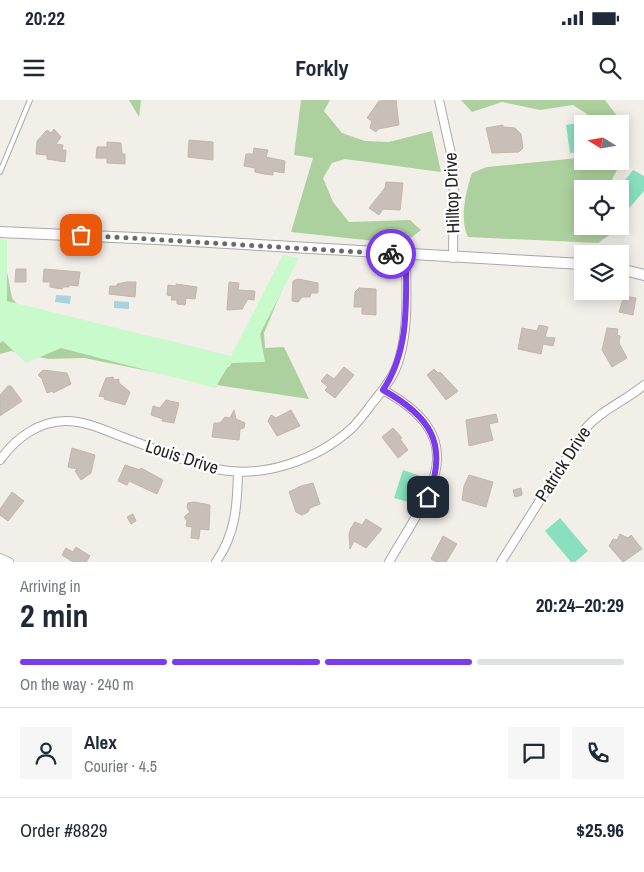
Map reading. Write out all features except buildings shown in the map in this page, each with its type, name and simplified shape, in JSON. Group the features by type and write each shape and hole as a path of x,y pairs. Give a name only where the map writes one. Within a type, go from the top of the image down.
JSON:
{"street":[{"name":"Hilltop Drive","path":"439,100 454,167 454,258"},
{"path":"0,232 149,238 454,258 574,264"},
{"name":"Louis Drive","path":"0,460 9,447 24,434 45,424 63,421 83,422 194,463 238,473 282,467 308,458 330,445 353,427 394,374 404,339 406,254"},
{"path":"629,271 644,274"},
{"name":"Patrick Drive","path":"500,562 585,429 595,417 632,396 644,385"},
{"path":"383,390 403,401 418,413 436,442 438,460 436,478 428,497 389,562"},
{"path":"216,562 232,532 237,513 238,473"},
{"path":"0,558 9,562"}],"lane":[{"path":"0,172 30,100"}],"green space":[{"path":"129,100 141,100 139,117"},
{"path":"301,100 330,100 324,111 342,133 365,141 389,142 432,131 441,172 345,159 332,163 323,178 333,202 349,222 410,220 421,230 403,244 291,232 313,158 294,155"},
{"path":"461,100 605,100 616,115 587,115 573,105 540,110 502,102 472,112"},
{"path":"574,124 574,153 570,153 566,125"},
{"path":"574,158 574,170 617,170 612,180 574,180 574,235 610,235 598,243 468,237 465,230 464,214 472,173 487,167"},
{"path":"633,170 644,176 644,191 629,208 629,180 625,180"},
{"path":"0,239 7,240 7,301 231,356 283,255 299,258 260,334 265,362 230,363 215,388 61,348 26,363 3,341 0,343"},
{"path":"0,245 2,246 12,298 21,309 208,364 229,367 285,260 295,259 264,333 265,348 284,347 309,399 223,386 84,358 48,359 11,351 0,354"},
{"path":"403,470 421,476 412,503 394,498"},
{"path":"560,518 588,551 575,562 571,562 545,531"}],"water":[{"path":"56,295 71,296 70,304 55,302"},
{"path":"114,301 129,302 129,309 114,308"}],"way so far":[{"path":"81,235 391,254"}],"route":[{"path":"391,254 406,254 404,339 394,374 383,390 403,401 418,413 436,442 438,460 436,478 428,497"}]}
